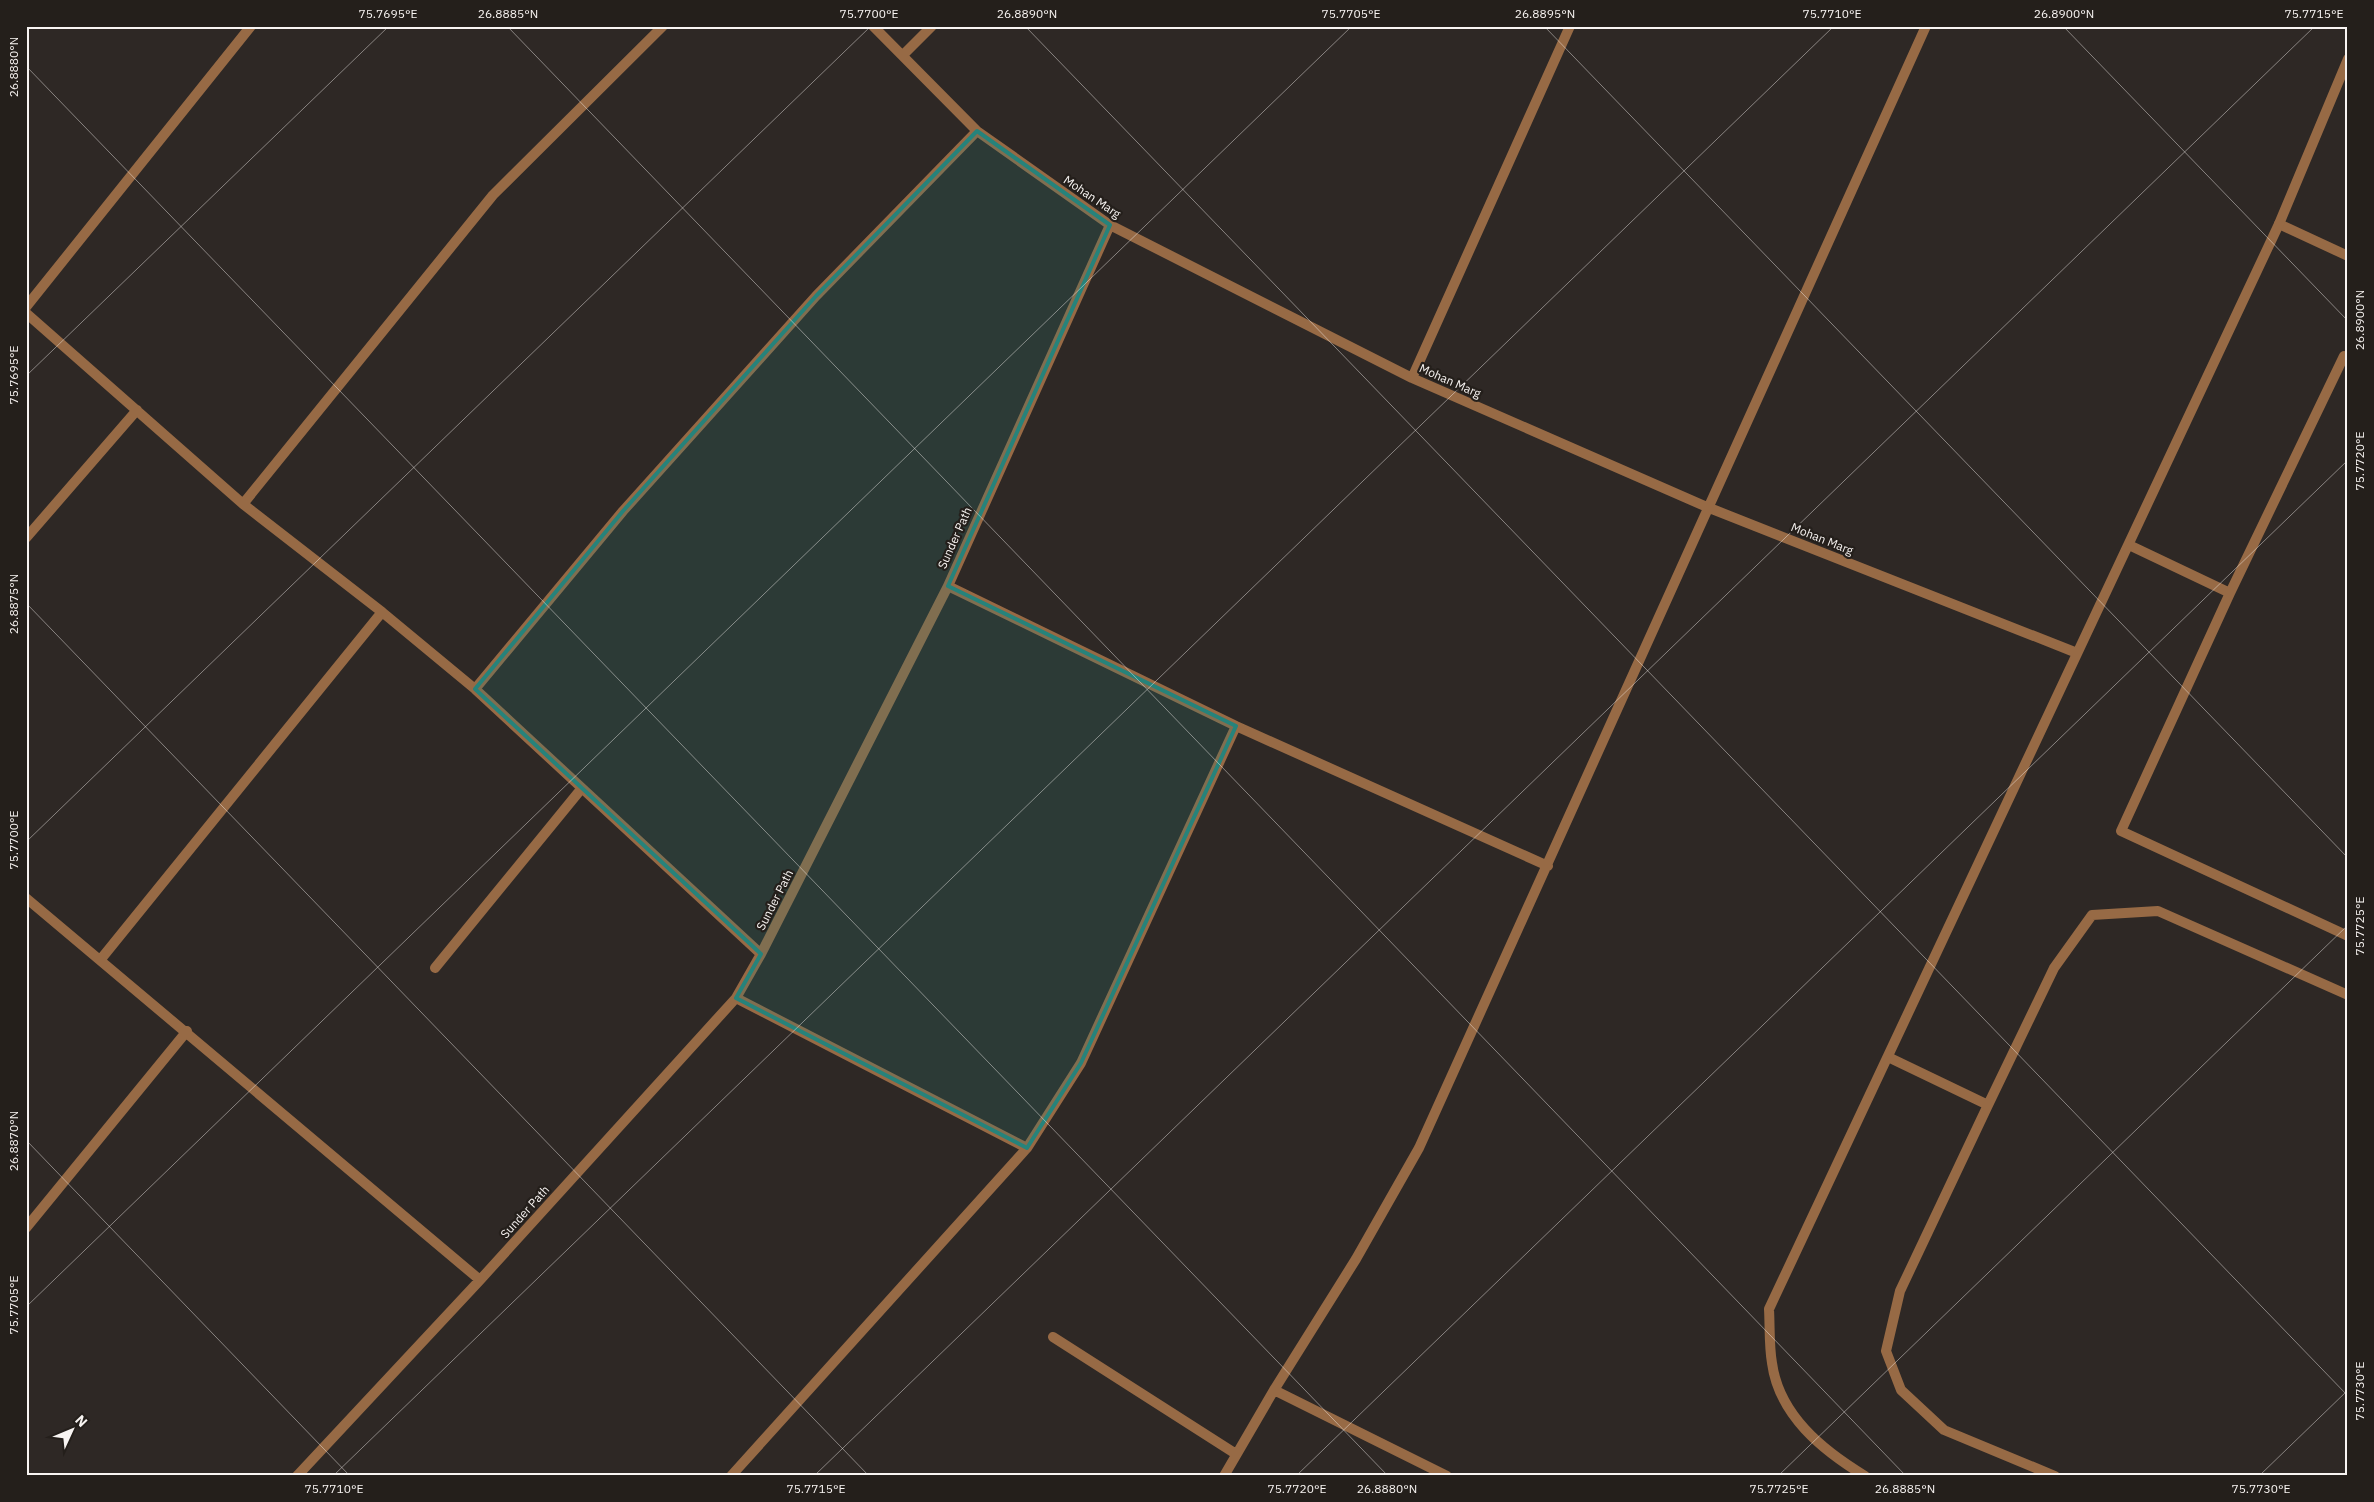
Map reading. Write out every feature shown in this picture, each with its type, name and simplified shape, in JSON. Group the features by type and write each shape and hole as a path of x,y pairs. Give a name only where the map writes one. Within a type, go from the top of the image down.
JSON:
{"street":[{"path":"26,307 251,26"},
{"path":"243,504 493,195 663,26"},
{"name":"Mohan Marg","path":"873,26 978,131 1110,225 1412,378 1707,507 2077,654"},
{"path":"903,55 932,26"},
{"path":"1412,378 1570,26"},
{"path":"1224,1476 1274,1390 1356,1259 1419,1148 1548,866 1707,507 1926,26"},
{"path":"1864,1476 1834,1457 1804,1430 1778,1388 1771,1363 1769,1309 2279,224 2348,59"},
{"path":"475,689 623,511 816,296 978,131"},
{"path":"2279,224 2348,256"},
{"name":"Sunder Path","path":"297,1476 480,1280 736,998 761,954 948,586 1110,225"},
{"path":"26,314 243,504 382,612 475,689 761,954"},
{"path":"2348,358 2344,356 2230,593 2121,831 2348,936"},
{"path":"26,538 137,410"},
{"path":"2129,545 2230,593"},
{"path":"948,586 1236,726 1548,866"},
{"path":"101,959 382,612"},
{"path":"731,1476 1027,1148 1081,1063 1236,726"},
{"path":"435,968 582,788"},
{"path":"26,898 101,959 480,1280"},
{"path":"2055,1476 1944,1430 1901,1390 1886,1351 1900,1291 2054,968 2092,915 2158,911 2348,995"},
{"path":"736,998 1027,1148"},
{"path":"26,1228 187,1032"},
{"path":"1888,1057 1988,1106"},
{"path":"1053,1337 1236,1454"},
{"path":"1274,1390 1447,1476"}],"highlighted area":[{"path":"977,131 1110,225 948,586 1236,726 1081,1063 1027,1148 736,998 761,954 475,689 623,511 816,296"}]}
